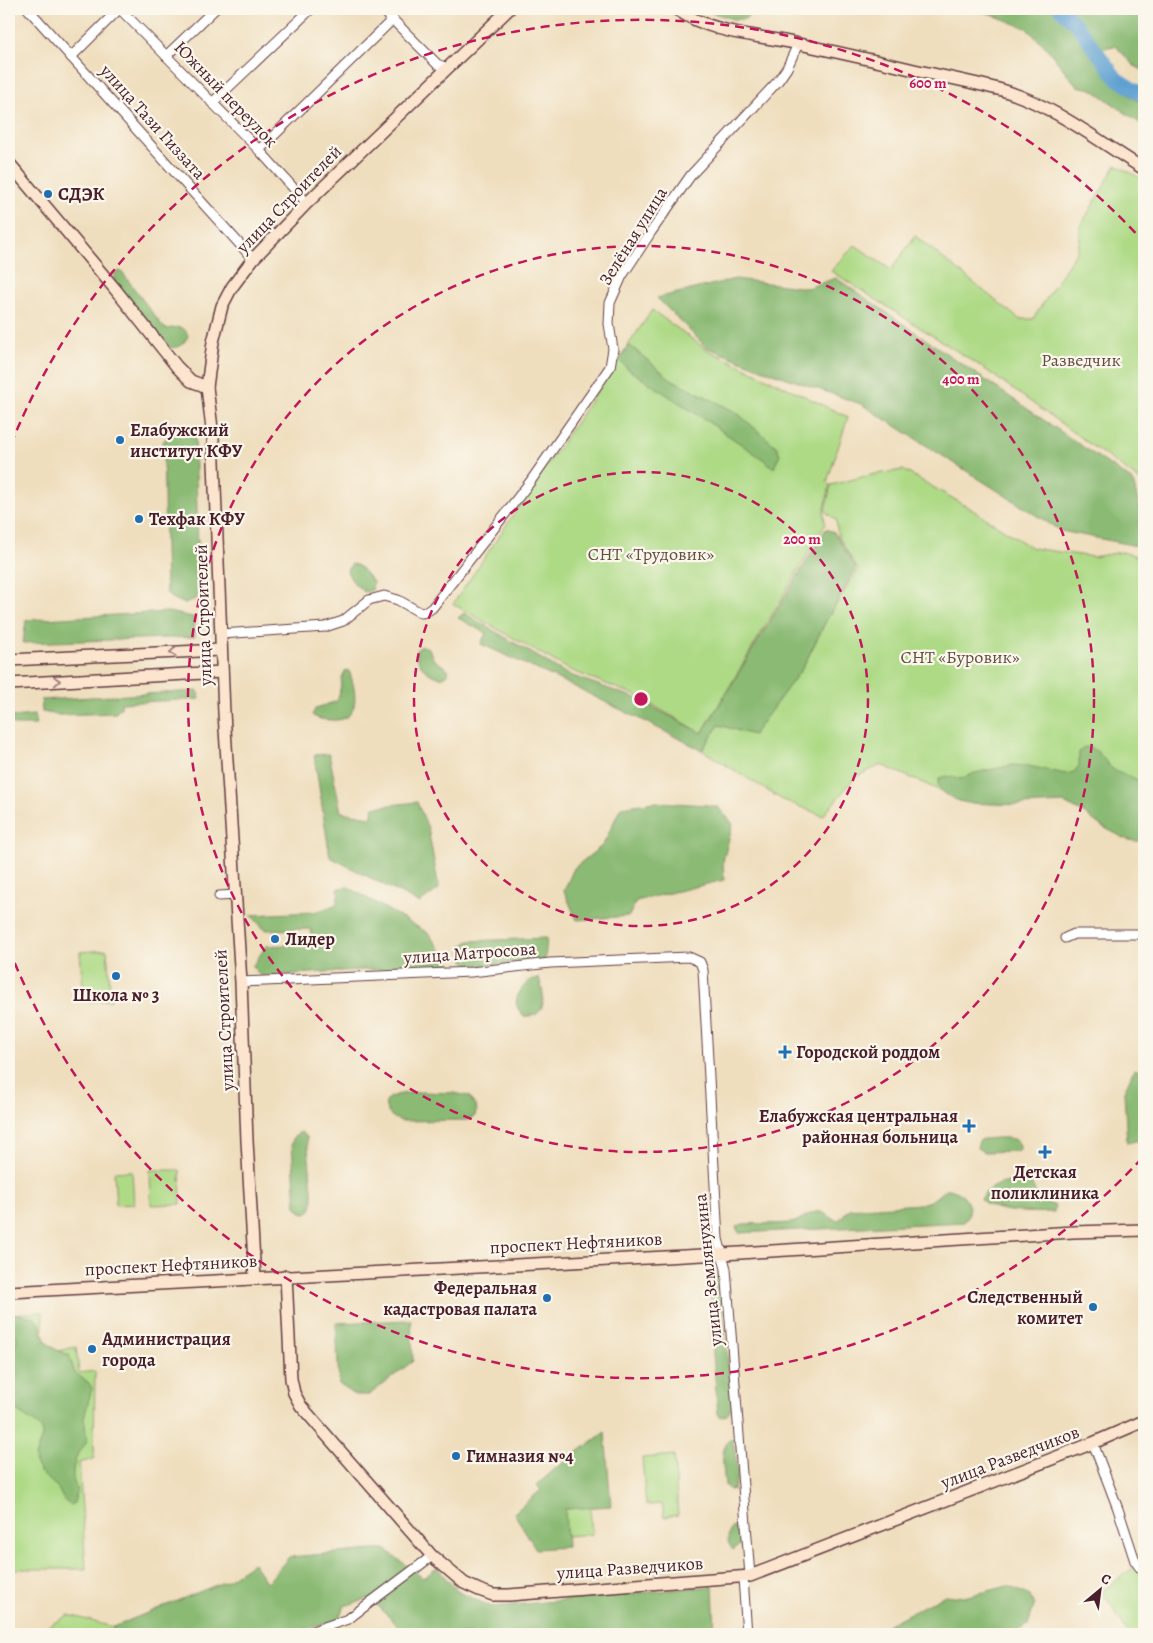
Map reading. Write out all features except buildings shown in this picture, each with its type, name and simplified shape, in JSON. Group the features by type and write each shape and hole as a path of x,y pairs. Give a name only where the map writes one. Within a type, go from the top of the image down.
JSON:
{"street":[{"name":"улица Тази Гиззата","path":"28,9 253,259"},
{"path":"71,57 120,9"},
{"name":"Южный переулок","path":"120,9 308,202"},
{"path":"166,56 214,9"},
{"path":"212,103 311,9"},
{"path":"382,9 437,64 447,68"},
{"name":"улица Строителей","path":"255,1279 241,982 222,672 213,437 207,387 212,351 222,306 232,287 253,259 308,202 509,9"},
{"path":"676,9 685,15 720,29 798,44 961,80 1006,92 1036,103 1062,116 1144,169"},
{"path":"258,150 393,20"},
{"name":"Зелёная улица","path":"221,634 325,627 343,621 364,603 376,597 391,597 421,612 426,612 432,608 530,482 610,367 614,348 609,324 610,303 622,276 636,254 691,175 778,81 787,68 798,44"},
{"path":"9,163 115,289 177,367 191,381 207,387"},
{"path":"9,660 221,650"},
{"path":"9,684 222,672"},
{"path":"219,896 236,895"},
{"path":"1065,938 1074,934 1144,934"},
{"name":"улица Матросова","path":"241,982 471,972 550,963 623,959 689,957 700,962"},
{"name":"улица Землянухина","path":"700,962 704,970 718,1239 726,1269 746,1577 747,1634"},
{"name":"проспект Нефтяников","path":"9,1292 1144,1230"},
{"name":"улица Разведчиков","path":"286,1276 291,1379 301,1406 432,1556 464,1582 493,1595 746,1577 1093,1443 1144,1421"},
{"path":"1093,1443 1118,1509 1135,1562 1144,1573"},
{"path":"304,1634 348,1619 432,1556"}],"green space":[{"path":"701,9 755,9 745,19 733,19"},
{"path":"960,9 1144,9 1144,71 1133,65 1116,46 1103,49 1099,52 1096,59 1118,85 1144,105 1144,126 1092,89 1077,86 1045,46 1026,28 988,13"},
{"name":"Разведчик","path":"1116,165 1144,180 1144,483 982,367 831,271 855,245 891,270 915,236 1019,319 1033,319 1077,251 1080,227"},
{"path":"121,271 163,327 167,329 182,328 187,332 188,336 181,345 171,348 117,287 114,281 114,273"},
{"path":"836,278 1133,481 1141,515 1137,546 1061,531 861,404 764,370 706,347 657,298 735,279 807,288"},
{"name":"СНТ «Трудовик»","path":"652,310 706,349 848,417 827,482 830,485 824,511 825,525 702,733 635,695 570,670 453,604"},
{"path":"629,345 671,379 736,412 777,447 780,454 774,468 629,370 619,360"},
{"path":"172,430 188,430 195,435 199,586 197,598 185,604 170,597 166,592 163,442"},
{"name":"СНТ «Буровик»","path":"903,470 968,507 1032,548 1093,557 1122,552 1144,558 1144,821 1085,797 958,799 881,765 855,777 823,816 781,799 702,750 719,725 803,667 826,621 858,569 838,536 836,520 825,511 831,485 870,475"},
{"path":"826,529 834,532 856,568 803,667 753,735 719,725 702,750 573,686 481,644 486,633 458,618 464,613 567,674 635,698 702,733"},
{"path":"352,564 359,566 373,582 372,590 365,592 352,580 347,570"},
{"path":"168,612 193,617 195,637 23,643 26,620"},
{"path":"422,646 429,648 433,659 448,669 448,673 444,677 434,676 421,665 416,650"},
{"path":"346,670 349,671 354,687 355,696 352,711 348,716 332,720 312,715 316,708 337,701 342,677"},
{"path":"198,691 200,699 121,703 121,708 116,713 59,715 42,712 41,700"},
{"path":"9,707 13,717 34,715 36,725 14,725 9,720"},
{"path":"1085,747 1099,753 1116,772 1136,779 1140,783 1144,799 1144,842 1128,840 1064,803 1019,805 968,803 950,797 938,785 939,778 947,776 961,779 975,773 1013,765 1028,766 1066,774 1074,772 1079,766 1079,752"},
{"path":"329,754 341,812 371,817 374,807 417,802 428,828 439,889 419,903 330,857 314,755"},
{"path":"655,802 718,807 733,824 723,861 724,880 636,901 629,916 577,920 564,891 574,868 603,845 621,807"},
{"path":"348,887 428,933 453,967 261,976 252,967 266,946 311,944 311,929 265,930 251,915 314,912 337,905 339,888"},
{"path":"547,938 545,960 475,966 464,961 461,947 469,941"},
{"path":"107,950 111,1000 84,1002 80,952"},
{"path":"532,979 539,979 543,992 543,1004 537,1013 532,1016 524,1016 517,1006 517,996"},
{"path":"1134,1069 1144,1072 1144,1139 1127,1143 1124,1092"},
{"path":"422,1092 454,1093 469,1096 477,1109 475,1116 468,1120 402,1121 393,1117 387,1110 386,1103 393,1096"},
{"path":"301,1132 307,1137 313,1201 312,1208 307,1214 300,1211 296,1206 292,1143 294,1136"},
{"path":"983,1139 1012,1139 1019,1144 1020,1149 1017,1151 984,1152 977,1148 979,1141"},
{"path":"150,1170 180,1170 181,1204 151,1205"},
{"path":"132,1171 134,1204 116,1205 114,1172"},
{"path":"1024,1180 1031,1183 1037,1195 1045,1203 1054,1205 1054,1212 1015,1212 994,1208 981,1199 994,1186"},
{"path":"946,1189 958,1192 966,1201 969,1211 968,1217 964,1222 739,1233 736,1227 743,1224 795,1222 811,1213 818,1212 839,1220 849,1209 920,1204 931,1201"},
{"path":"713,1271 719,1276 732,1400 730,1411 727,1415 721,1417 718,1414 711,1329 712,1306 707,1280"},
{"path":"43,1312 43,1354 76,1347 79,1373 95,1371 94,1459 79,1463 86,1569 9,1569 9,1314"},
{"path":"9,1313 34,1317 39,1323 46,1342 55,1349 69,1355 75,1373 88,1382 92,1388 84,1418 87,1441 76,1458 73,1469 77,1492 74,1503 70,1505 64,1500 57,1487 40,1472 36,1465 35,1457 42,1436 41,1428 19,1413 9,1402 9,1366 17,1340 15,1330 9,1328"},
{"path":"411,1320 413,1361 369,1395 355,1395 339,1384 336,1323"},
{"path":"605,1432 611,1506 565,1509 567,1547 536,1549 514,1513 541,1490 537,1485 555,1469"},
{"path":"729,1439 733,1439 738,1475 734,1489 730,1490 725,1486 723,1461 724,1450"},
{"path":"674,1455 678,1515 664,1517 662,1504 646,1505 642,1458"},
{"path":"590,1507 592,1534 566,1536 564,1509"},
{"path":"732,1527 739,1528 742,1536 741,1544 733,1550 728,1539"},
{"path":"385,1549 423,1578 437,1568 457,1591 492,1607 713,1586 715,1634 413,1634 404,1632 370,1598 344,1606 338,1620 288,1634 113,1634 113,1627 226,1581 253,1563 267,1583 289,1557"},
{"path":"1144,1560 1144,1634 1129,1634 1102,1591"},
{"path":"1008,1586 1030,1596 1034,1606 1028,1625 1014,1634 874,1634 889,1624 945,1595 964,1597"},
{"path":"69,1615 113,1627 113,1634 33,1634"}],"waterway":[{"path":"1060,9 1077,25 1117,79 1144,96"}],"place":[{"name":"СДЭК","path":"48,194"},
{"name":"Елабужский институт КФУ","path":"120,440"},
{"name":"Техфак КФУ","path":"139,519"},
{"name":"Лидер","path":"275,939"},
{"name":"Школа № 3","path":"116,976"},
{"name":"Городской роддом","path":"785,1052"},
{"name":"Елабужская центральная районная больница","path":"969,1126"},
{"name":"Детская поликлиника","path":"1045,1152"},
{"name":"Федеральная кадастровая палата","path":"547,1298"},
{"name":"Следственный комитет","path":"1093,1307"},
{"name":"Администрация города","path":"92,1349"},
{"name":"Гимназия №4","path":"456,1456"}]}
